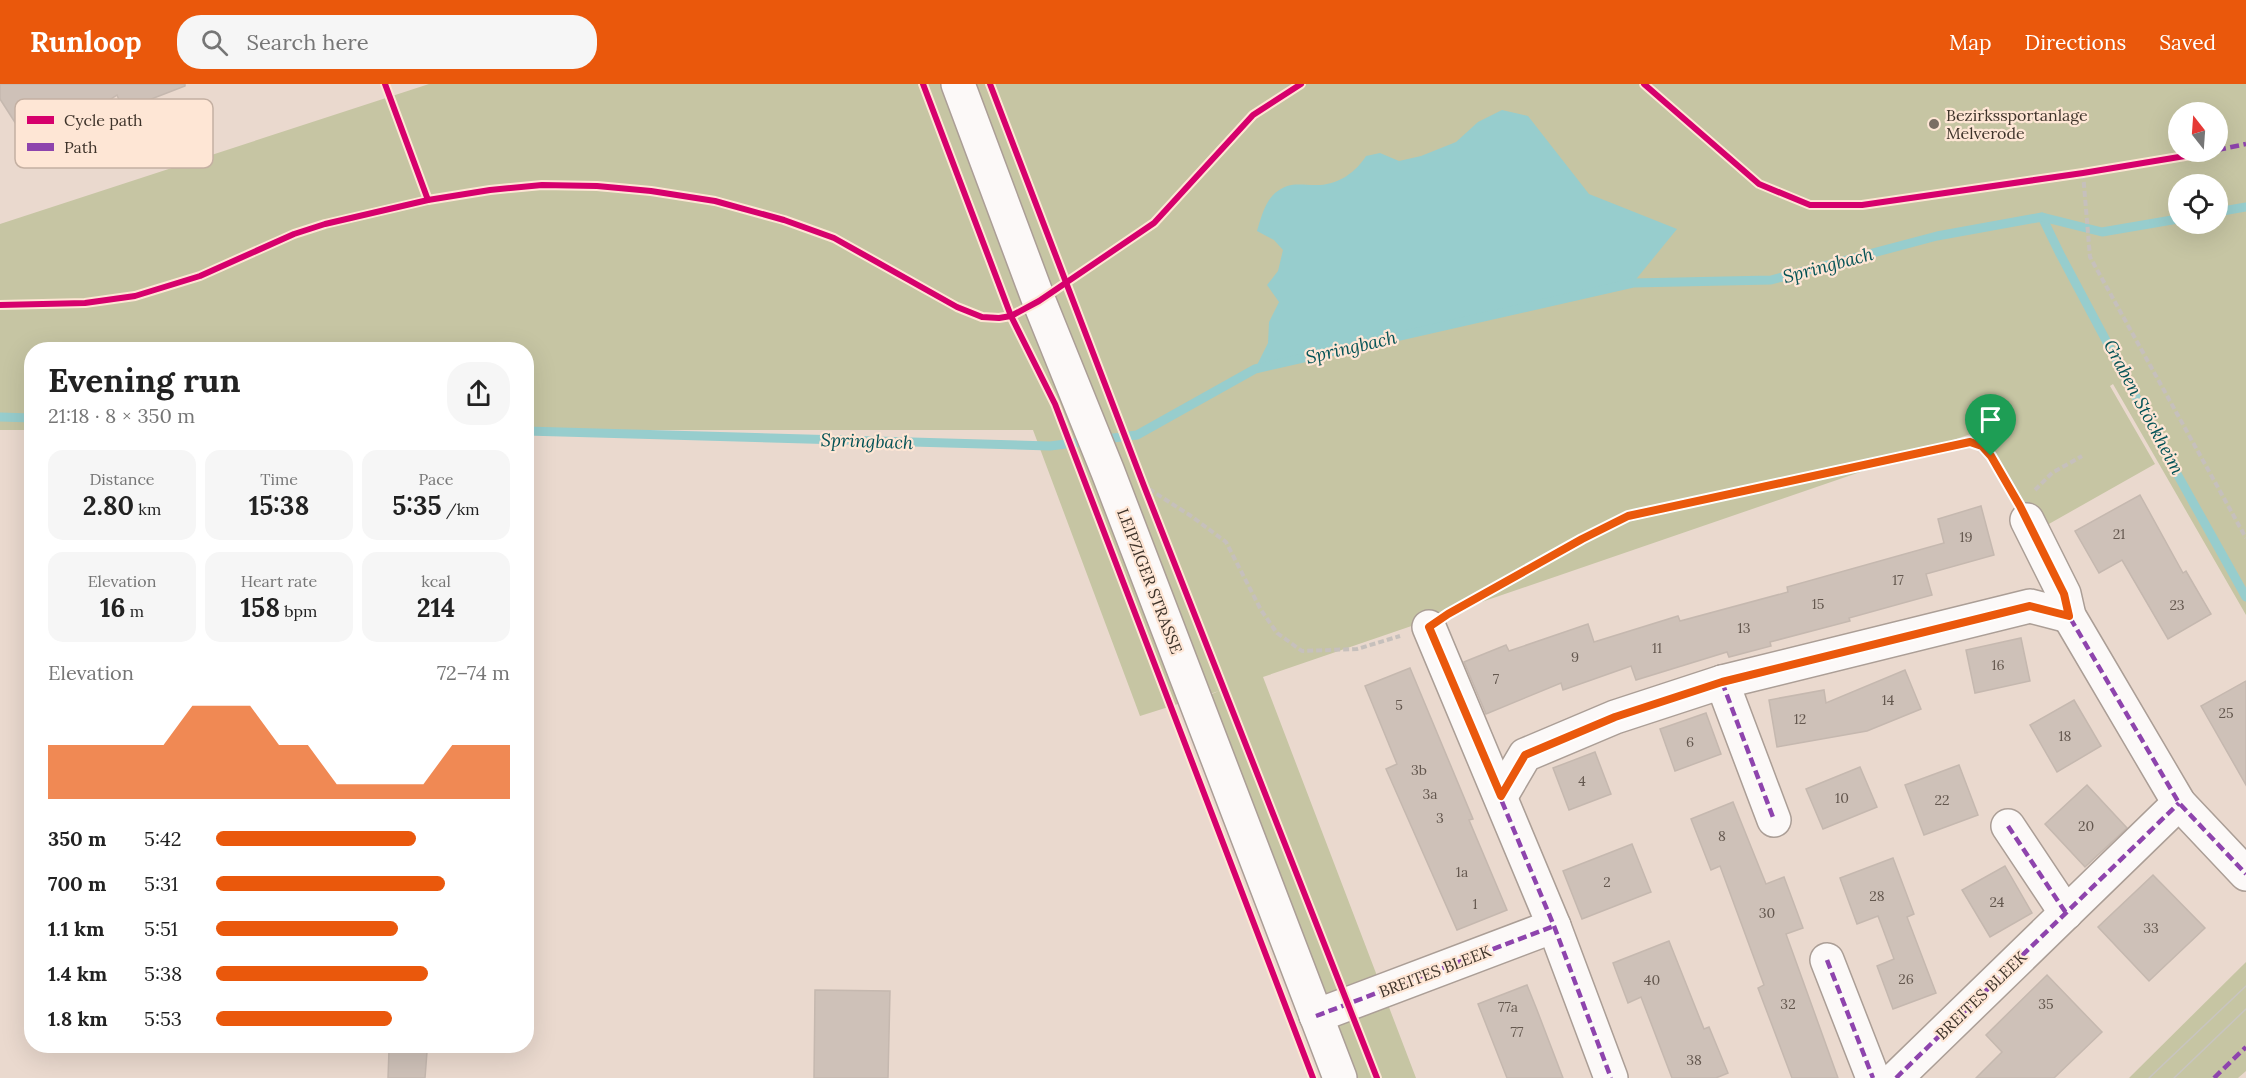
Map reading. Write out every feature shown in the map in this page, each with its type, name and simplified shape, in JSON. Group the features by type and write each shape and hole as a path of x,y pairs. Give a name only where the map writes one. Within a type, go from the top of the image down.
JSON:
{"street":[{"name":"LEIPZIGER STRASSE","path":"958,84 1039,301 1100,451 1340,1078"},
{"path":"2023,513 2064,594 2069,616 2179,803 2246,873"},
{"path":"1501,796 1525,755 1615,717 1722,682 2030,606 2069,616"},
{"path":"1429,627 1554,926 1611,1078"},
{"path":"1722,682 1774,820"},
{"name":"BREITES BLEEK","path":"1896,1078 2179,803"},
{"path":"2008,826 2066,913"},
{"name":"BREITES BLEEK","path":"1316,1016 1554,926"},
{"path":"1827,960 1872,1078"}],"path":[{"path":"2083,173 2090,257 2246,538"},
{"path":"1144,486 1226,542 1262,610 1278,633 1302,651 1357,649 1429,627 1582,539 1628,516 1970,442 1982,446 1991,456 2023,513 2052,473 2082,456"}],"green space":[{"path":"429,84 2246,84 2246,615 2113,384 2110,386 2155,464 2040,529 1991,450 1994,426 1263,677 1416,1078 1347,1078 1202,698 1219,691 1140,716 1033,430 534,430 534,342 24,342 24,430 0,430 0,224 172,168 213,168 213,154"},
{"path":"2246,962 2246,1071 2238,1078 2129,1078"}],"water":[{"path":"1502,110 1528,116 1589,194 1677,229 1633,283 1255,369 1268,343 1269,322 1279,302 1267,285 1278,271 1283,250 1274,240 1257,231 1266,206 1275,193 1286,186 1320,185 1340,180 1352,172 1366,156 1380,153 1399,161 1421,156 1456,142 1478,122"}],"building":[{"path":"0,84 185,84 185,86 151,99 119,99 117,95 111,99 15,99 15,122 0,99"},
{"path":"2140,495 2183,573 2186,571 2211,614 2168,639 2122,560 2099,573 2075,531"},
{"path":"1981,506 1994,555 1926,574 1932,595 1849,618 1850,621 1770,642 1771,646 1729,657 1727,652 1636,680 1631,666 1563,690 1561,683 1486,714 1464,662 1506,645 1509,651 1588,624 1594,642 1678,616 1680,621 1788,592 1787,587 1944,543 1938,519"},
{"path":"2021,638 2030,681 1975,693 1966,650"},
{"path":"1410,668 1473,819 1469,820 1507,910 1457,930 1386,769 1397,764 1365,686"},
{"path":"1905,670 1921,709 1867,731 1777,747 1769,700 1824,690 1826,703"},
{"path":"2246,681 2246,785 2201,706"},
{"path":"2074,700 2101,746 2057,772 2030,725"},
{"path":"1706,713 1721,754 1675,771 1660,729"},
{"path":"1595,752 1611,794 1569,810 1553,768"},
{"path":"1959,765 1978,815 1924,835 1905,785"},
{"path":"1860,767 1877,807 1823,829 1806,789"},
{"path":"2087,785 2127,828 2085,867 2045,824"},
{"path":"1733,802 1766,884 1784,877 1803,928 1786,934 1838,1078 1792,1078 1758,988 1764,985 1720,866 1711,870 1691,819"},
{"path":"1632,844 1651,892 1582,919 1563,871"},
{"path":"1893,858 1914,914 1907,917 1936,993 1893,1009 1877,966 1894,959 1878,916 1857,924 1840,878"},
{"path":"2005,866 2032,913 1990,937 1962,890"},
{"path":"2153,875 2205,928 2149,981 2098,927"},
{"path":"1669,941 1704,1029 1709,1027 1728,1073 1716,1078 1672,1078 1641,997 1628,1003 1613,963"},
{"path":"2047,975 2102,1032 2054,1078 1976,1078 2002,1052 1986,1035"},
{"path":"1527,985 1563,1078 1507,1078 1478,1004"},
{"path":"815,990 890,991 888,1078 814,1078"},
{"path":"389,1053 427,1053 425,1078 388,1078"}],"waterway":[{"name":"Springbach","path":"2228,210 2246,207"},
{"name":"Graben Stöckheim","path":"2042,217 2176,472 2246,597"},
{"name":"Springbach","path":"534,431 1050,446 1137,435 1255,369 1633,283 1771,280 1937,236 2042,217 2102,232 2168,221"},
{"name":"Springbach","path":"0,417 24,418"}],"tram line":[{"path":"2149,1078 2246,986"},
{"path":"2174,1078 2246,1009"}],"marked path":[{"path":"2228,148 2246,144"},
{"path":"2027,520 2064,594 2069,616 2179,803 2246,874"},
{"path":"1501,796 1525,755 1615,717 1722,682 2030,606 2069,616"},
{"path":"1429,627 1554,926 1611,1078"},
{"path":"1722,682 1774,820"},
{"path":"1896,1078 2179,803"},
{"path":"2008,826 2066,913"},
{"path":"1316,1016 1554,926"},
{"path":"1827,960 1873,1078"},
{"path":"2214,1078 2246,1047"}],"cycle path":[{"path":"385,84 428,200"},
{"path":"923,84 1011,316 1055,404 1313,1078"},
{"path":"990,84 1144,486 1377,1078"},
{"path":"0,305 85,303 135,296 200,276 294,234 325,224 428,200 490,190 542,185 597,186 651,191 715,201 784,220 834,238 957,307 982,317 1011,316 1039,301 1154,223 1253,115 1301,84"},
{"path":"1644,84 1759,184 1810,205 1862,205 2168,159"}],"place":[{"name":"Bezirkssportanlage Melverode","path":"1934,124"}],"route":[{"path":"1970,442 1982,446 1991,456 2020,506 2064,594 2069,616 2030,606 1722,682 1615,717 1525,755 1501,796 1429,627 1582,539 1628,516 1970,442"}]}
